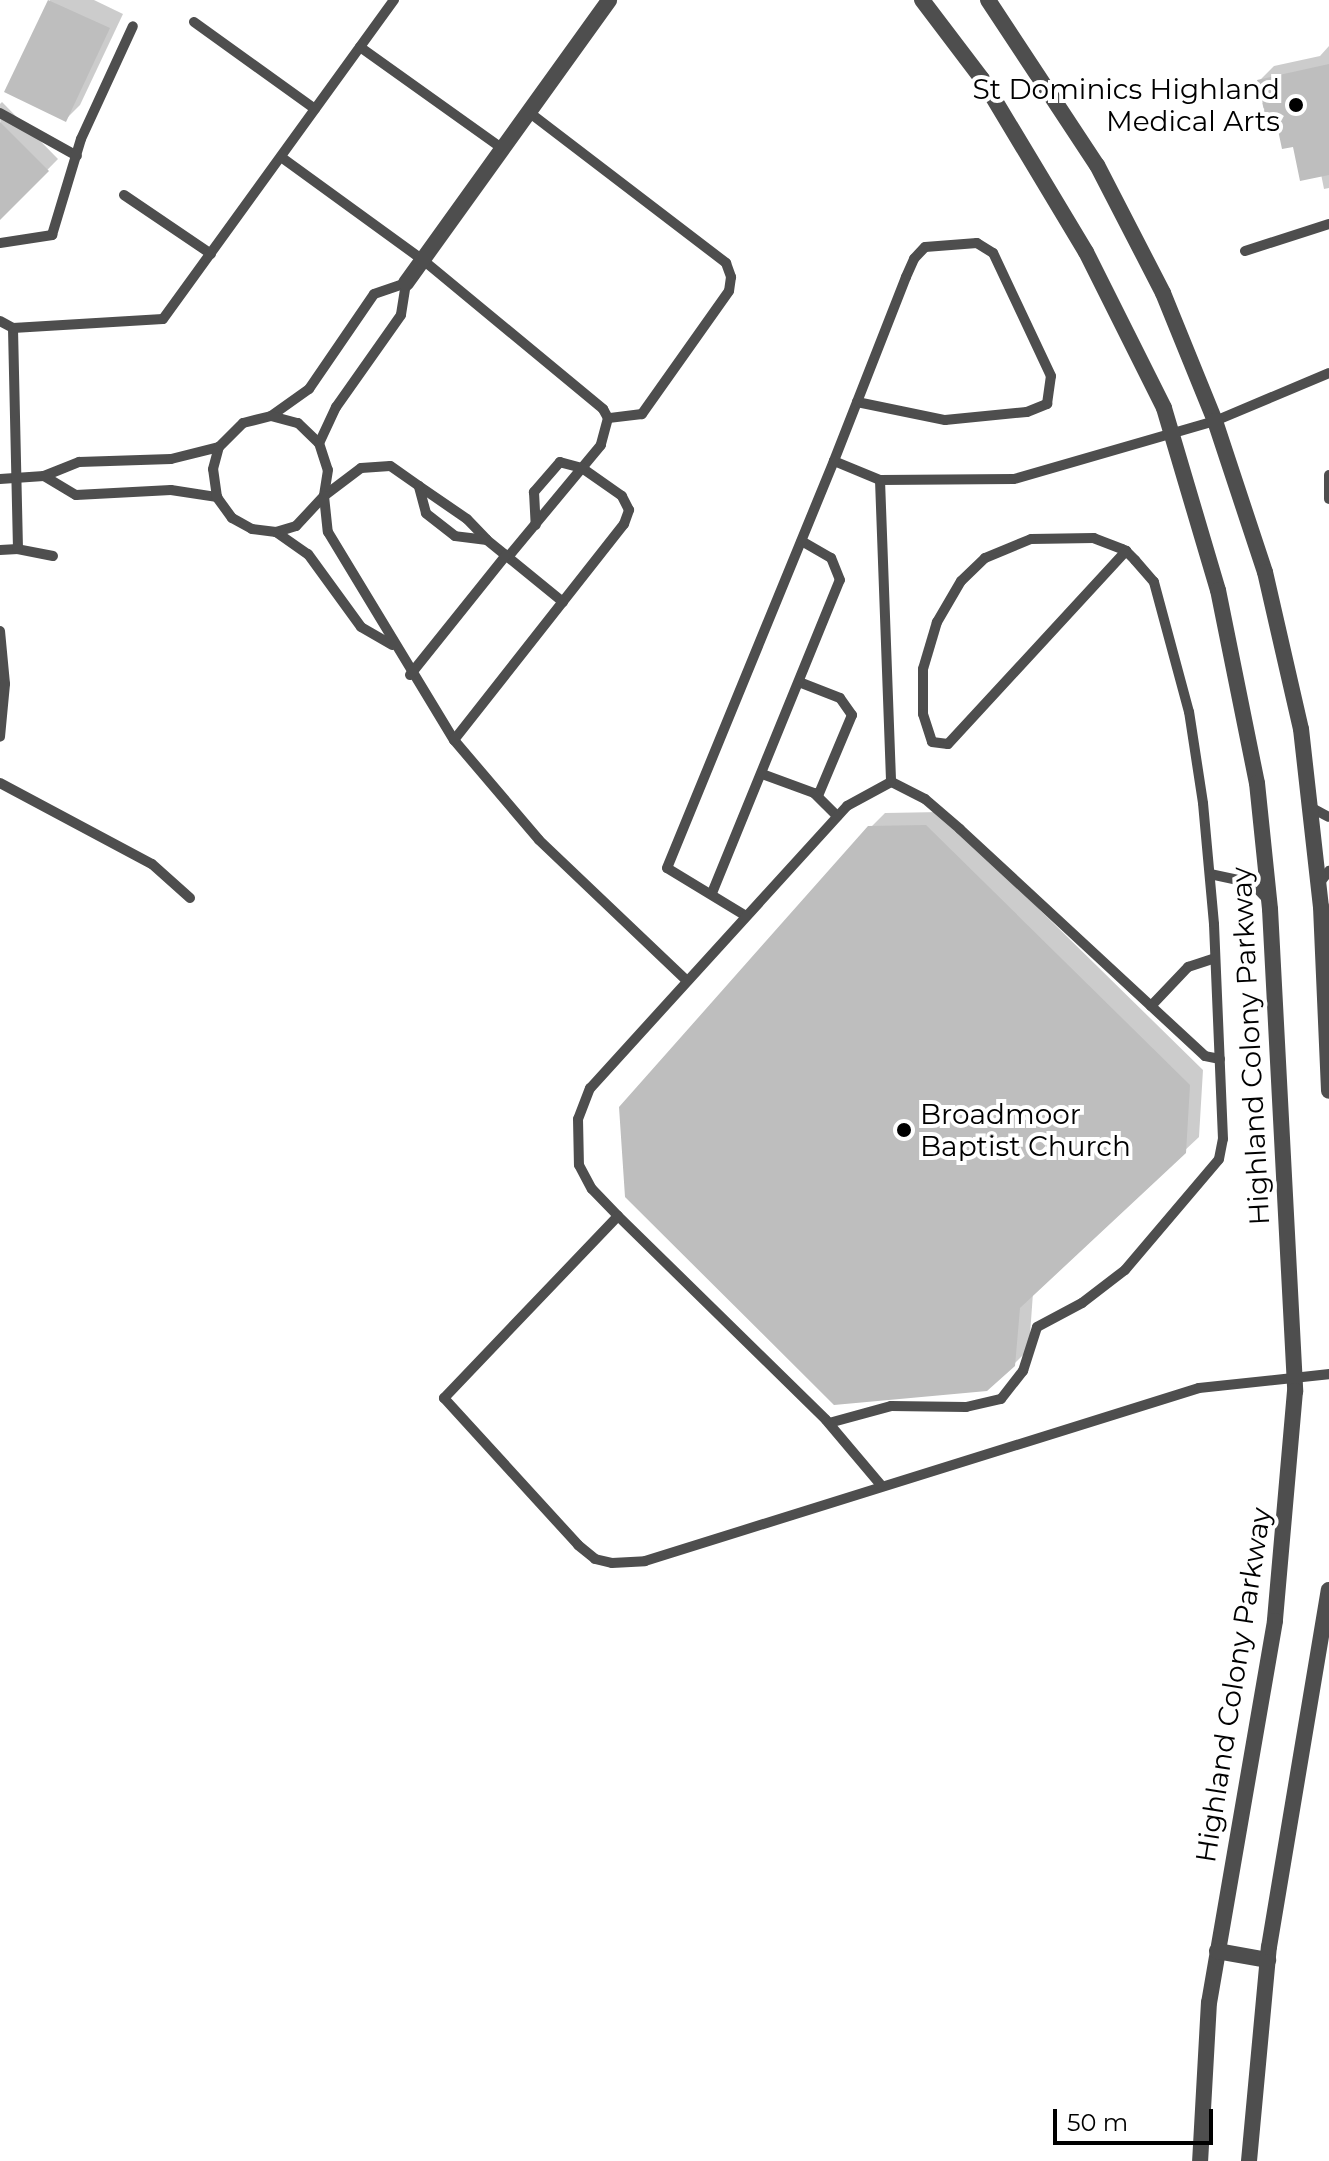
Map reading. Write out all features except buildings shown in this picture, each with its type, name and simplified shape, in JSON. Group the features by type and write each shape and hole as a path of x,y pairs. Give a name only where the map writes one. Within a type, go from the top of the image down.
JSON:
{"street":[{"name":"Highland Colony Parkway","path":"922,0 982,79 1086,252 1173,433 1218,590 1257,783 1270,906 1294,1375 1286,1529 1275,1621 1209,2002 1200,2161"},
{"path":"988,0 1097,165 1163,293 1215,421 1265,572 1301,729 1310,807 1324,878 1329,1091"},
{"path":"406,283 530,113 604,3"},
{"path":"1249,2161 1268,1960 1329,1590"},
{"path":"1217,1951 1268,1960"}],"lane":[{"path":"0,321 13,328 163,319 394,0"},
{"path":"194,22 315,109"},
{"path":"0,243 52,235 77,156 133,26"},
{"path":"360,47 503,149"},
{"path":"0,113 77,156"},
{"path":"530,113 726,263 731,277 729,291 642,414 608,418"},
{"path":"281,157 423,260 603,409 608,418 601,445 410,675"},
{"path":"124,195 211,254"},
{"path":"1245,251 1329,224"},
{"path":"746,916 667,868 857,402 920,250 977,243 989,247 1051,376 1047,404 1027,412 945,420 897,414 857,402"},
{"path":"319,443 336,407 401,315 406,283 374,294 309,389 271,416 243,423 219,447 213,469 217,497 232,518 252,529 276,532 308,554 361,627 392,645"},
{"path":"13,328 18,549"},
{"path":"834,461 880,480 1014,479 1215,421 1328,375"},
{"path":"0,416 15,416"},
{"path":"271,416 298,423 319,443 328,470 324,496 328,532 384,619 392,645 410,675 454,740 539,840 687,981"},
{"path":"0,479 44,476 79,462 171,459 219,447"},
{"path":"454,740 563,602 629,510 622,496 582,468 560,462 534,492 536,525"},
{"path":"276,532 309,517 324,496 371,465 390,466 467,519 487,540 563,602"},
{"path":"1329,475 1329,499"},
{"path":"44,476 76,495 171,490 217,497"},
{"path":"880,480 891,782"},
{"path":"419,486 426,513 455,536 487,540"},
{"path":"829,1423 891,1406 979,1406 1010,1391 1023,1371 1037,1327 1082,1303 1125,1270 1214,1169 1223,1139 1210,874 1189,712 1163,604 1154,582 1126,551 1094,538 1056,536 1002,549 971,568 928,646 921,691 932,742 948,744 1126,551"},
{"path":"712,893 840,580 831,558 801,541"},
{"path":"0,550 18,549 53,556"},
{"path":"0,631 5,684 0,737"},
{"path":"799,682 840,698 852,715 818,796"},
{"path":"762,774 818,796 837,816"},
{"path":"880,1484 829,1423 592,1189 579,1165 576,1138 582,1102 603,1071 837,816 856,798 891,782"},
{"path":"891,782 925,799 1205,1056 1220,1059"},
{"path":"0,783 152,864 190,898"},
{"path":"1310,807 1329,817"},
{"path":"1210,874 1252,883 1266,892 1270,906"},
{"path":"1151,1006 1188,967 1215,958"},
{"path":"618,1216 444,1398 578,1545 595,1559 645,1561 880,1484 1199,1388 1294,1375 1329,1374"}],"place":[{"name":"St Dominics Highland Medical Arts","path":"1296,105"},
{"name":"Broadmoor Baptist Church","path":"904,1130"}]}
